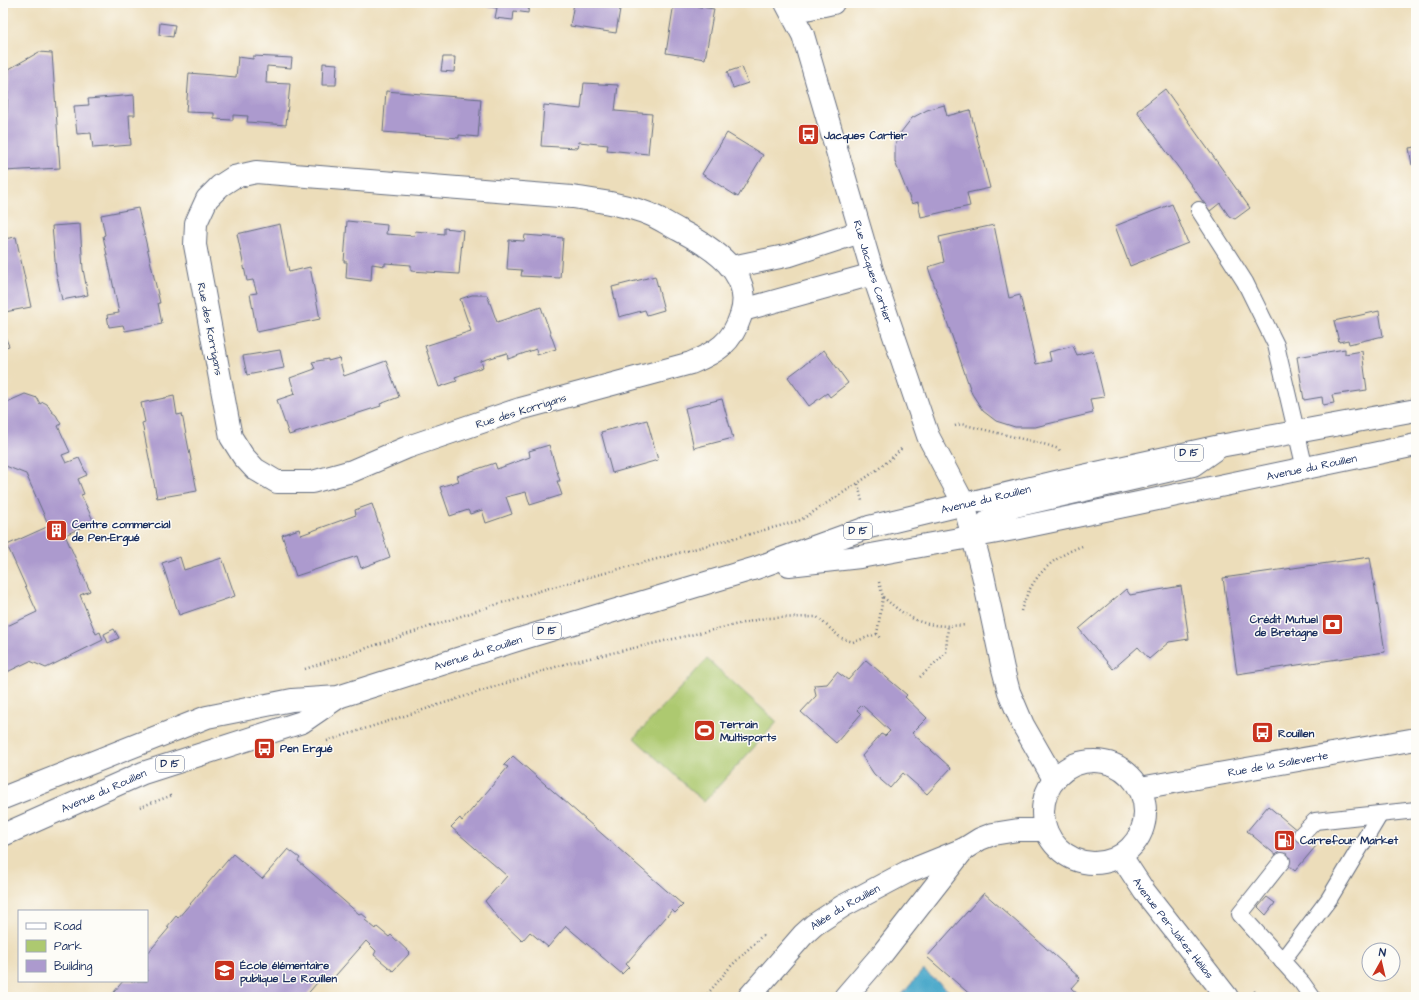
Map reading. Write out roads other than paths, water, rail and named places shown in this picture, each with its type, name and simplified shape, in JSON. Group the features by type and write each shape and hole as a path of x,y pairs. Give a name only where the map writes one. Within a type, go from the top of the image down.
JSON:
{"street":[{"path":"789,7 833,3"},
{"name":"Rue Jacques Cartier","path":"789,7 803,35 873,274 928,436 964,504 983,575 1009,692 1023,725 1054,780"},
{"name":"Rue des Korrigans","path":"256,172 572,197 615,204 650,214 710,248 732,267 741,283 744,295 743,310 736,330 727,342 713,353 691,363 520,409 408,447 345,472 312,482 276,482 255,469 243,456 231,437 199,272 195,245 196,223 207,199 220,186 234,177 256,172"},
{"path":"732,267 790,255 860,232"},
{"path":"743,310 873,274"},
{"name":"Avenue du Rouillen","path":"3,798 207,717 292,700 338,697 517,640 756,568 869,527 1070,479 1220,446 1416,410"},
{"name":"Avenue du Rouillen","path":"756,568 860,558 1014,529 1416,445"},
{"name":"Avenue du Rouillen","path":"972,536 993,517 1015,506 1192,465 1220,446"},
{"name":"Avenue du Rouillen","path":"3,835 143,772 302,722 338,697"},
{"name":"Rue de la Salleverte","path":"1140,788 1416,739"},
{"path":"1099,761 1116,765 1130,774 1140,788 1145,802 1146,818 1144,826 1142,833 1133,846 1121,856 1107,862 1092,864 1077,861 1064,854 1053,844 1046,830 1043,813 1046,795 1054,780 1067,768 1082,762 1099,761"},
{"name":"Allée du Rouillen","path":"749,997 803,935 827,916 907,872 964,849 980,839 993,834 1018,830 1046,830"},
{"name":"Allée du Rouillen","path":"845,997 882,954 964,849"},
{"name":"Avenue Per-Jakez Hélias","path":"1121,856 1144,891 1227,997"}],"lane":[{"path":"1199,210 1245,282 1276,345 1305,469"},
{"path":"1302,834 1315,821 1416,810"},
{"path":"1282,962 1329,899 1380,814"},
{"path":"1282,861 1240,914 1312,997"}],"water":[{"path":"923,970 956,997 900,997"}],"place":[{"name":"Jacques Cartier","path":"808,135"},
{"name":"Centre commercial de Pen-Ergué","path":"57,530"},
{"name":"Crédit Mutuel de Bretagne","path":"1333,625"},
{"name":"Terrain Multisports","path":"705,730"},
{"name":"Rouillen","path":"1263,733"},
{"name":"Pen Ergué","path":"265,748"},
{"name":"Carrefour Market","path":"1285,840"},
{"name":"École élémentaire publique Le Rouillen","path":"224,971"}]}
